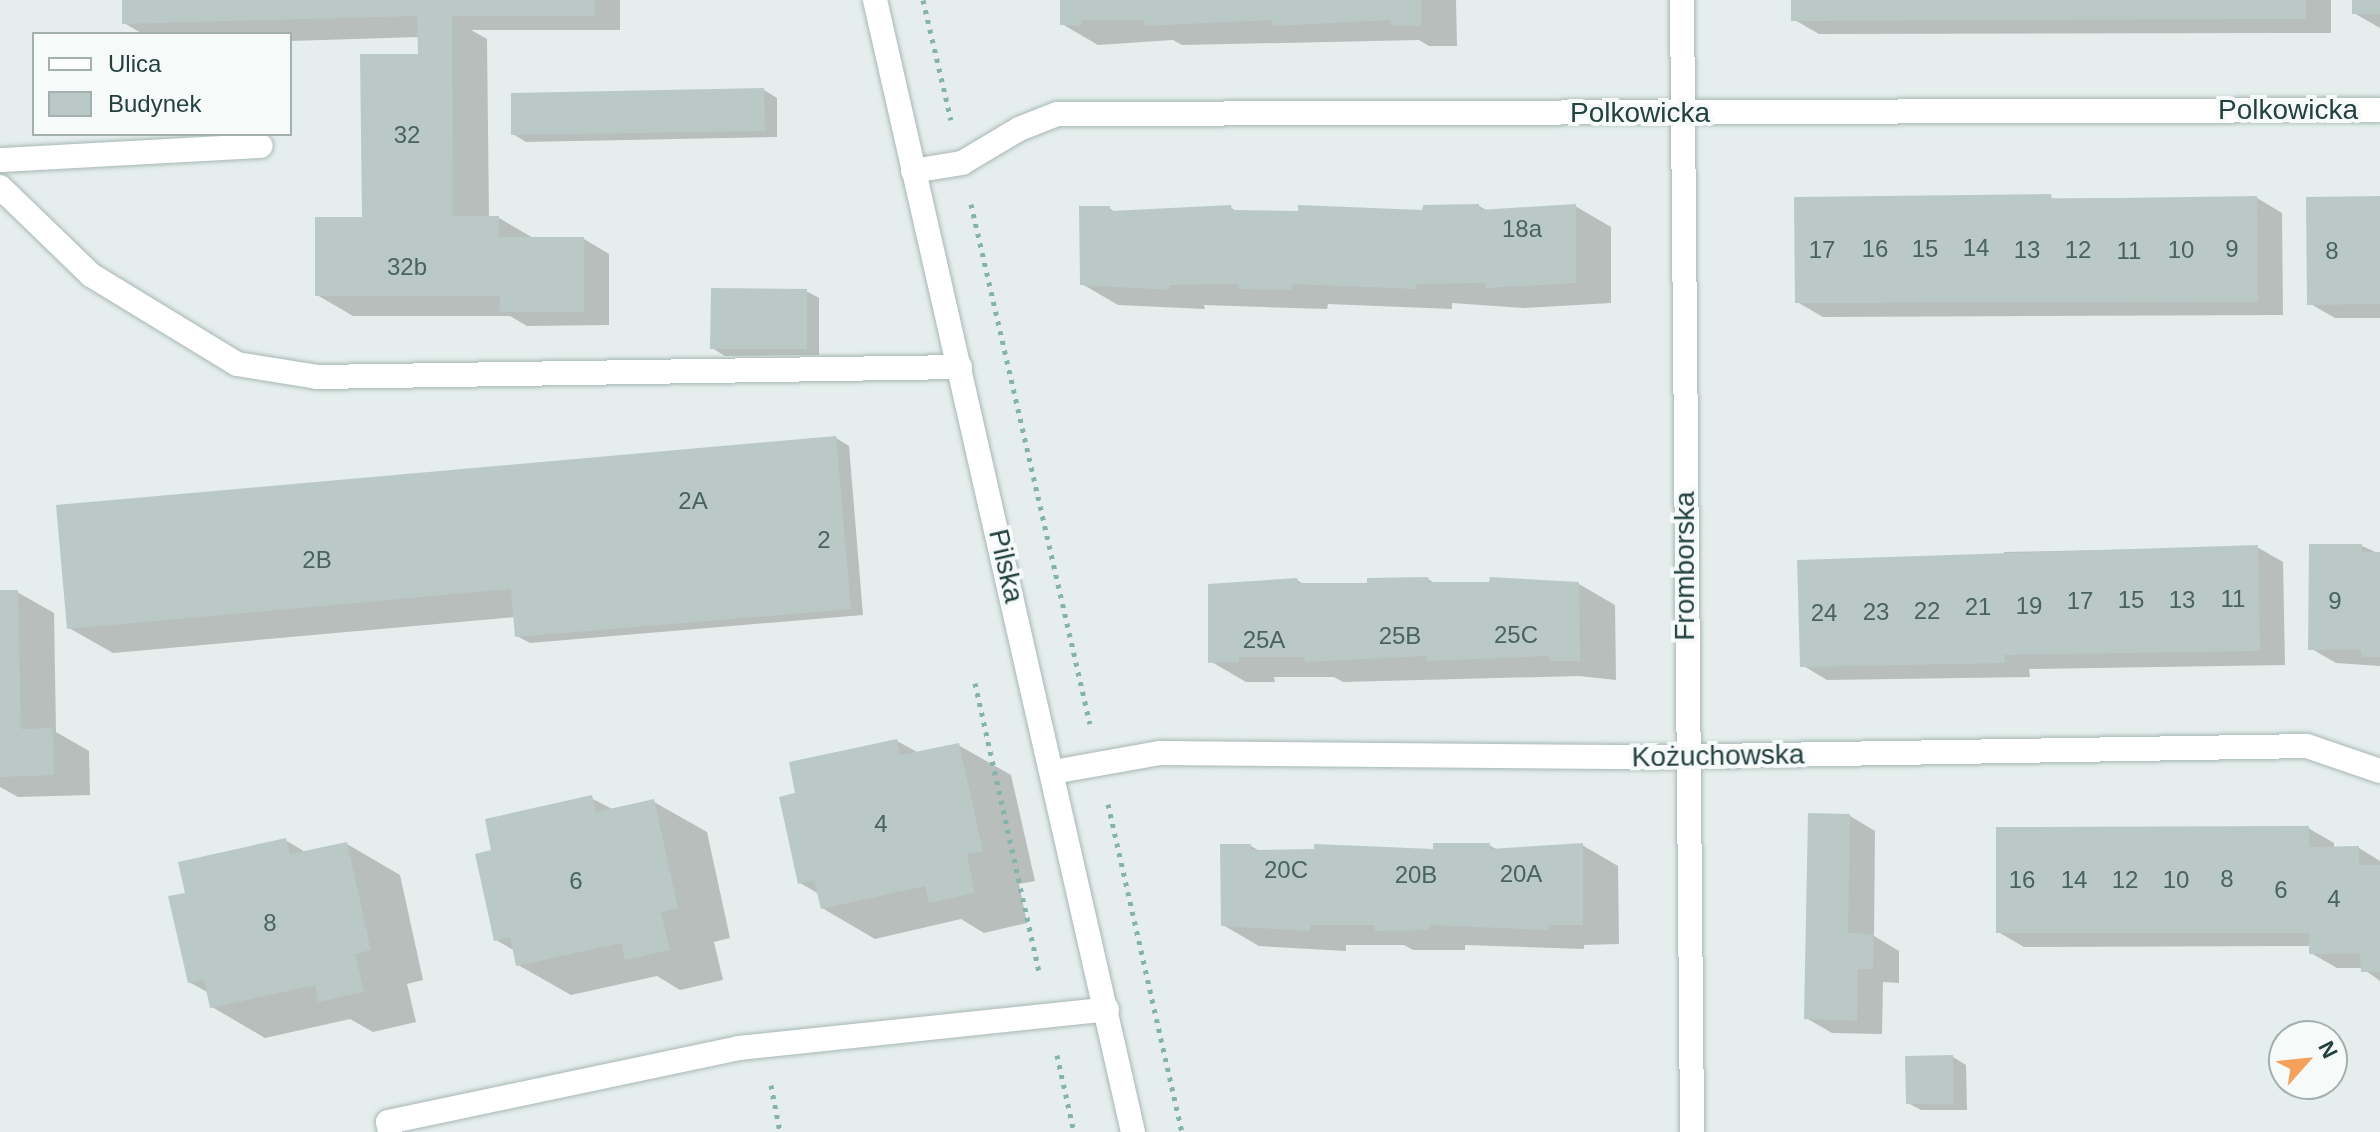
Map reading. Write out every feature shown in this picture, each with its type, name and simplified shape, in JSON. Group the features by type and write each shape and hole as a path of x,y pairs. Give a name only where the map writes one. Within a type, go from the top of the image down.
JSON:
{"street":[{"name":"Pilska","path":"875,0 1133,1132"},
{"name":"Fromborska","path":"1682,0 1685,757 1692,1132"},
{"name":"Polkowicka","path":"913,171 962,163 1019,129 1057,114 2380,110"},
{"path":"0,160 261,146"},
{"path":"0,187 91,275 237,364 317,377 960,367"},
{"name":"Kożuchowska","path":"1053,772 1160,753 1685,757 2307,746 2380,771"},
{"path":"390,1132 388,1122 739,1048 1107,1009"}],"path":[{"path":"923,0 1182,1132"},
{"path":"975,683 1074,1132"}],"building":[{"path":"122,0 595,0 595,16 452,16 453,216 499,216 499,237 584,237 584,312 499,312 500,296 315,296 315,217 362,217 360,54 418,54 417,16 122,24"},
{"path":"1060,0 1421,0 1421,26 1391,26 1391,20 1272,26 1272,20 1144,26 1144,20 1082,20 1081,26 1060,25"},
{"path":"1791,0 2306,0 2306,19 1791,21"},
{"path":"2352,0 2380,0 2380,14 2352,14"},
{"path":"764,88 765,131 511,135 511,93"},
{"path":"2051,194 2052,199 2257,196 2258,302 1795,303 1794,197"},
{"path":"2380,196 2380,304 2307,305 2306,197"},
{"path":"1479,204 1479,210 1576,204 1576,283 1486,288 1486,283 1417,284 1416,289 1292,284 1291,290 1239,289 1239,284 1169,285 1169,290 1080,285 1079,206 1110,206 1110,211 1231,205 1232,210 1298,211 1298,205 1422,210 1423,205"},
{"path":"711,288 807,289 807,349 710,349"},
{"path":"836,436 851,609 515,637 511,589 67,629 56,505"},
{"path":"2309,544 2362,544 2362,552 2380,552 2380,657 2362,657 2361,650 2308,650"},
{"path":"2258,545 2260,651 2004,655 2005,663 1800,667 1797,560"},
{"path":"1428,577 1429,582 1489,582 1490,577 1579,582 1580,661 1549,661 1549,656 1427,661 1427,656 1305,662 1304,657 1239,657 1239,662 1208,663 1208,584 1297,578 1298,583 1367,583 1367,578"},
{"path":"0,590 18,590 21,729 53,728 54,775 0,777"},
{"path":"897,739 900,755 959,743 983,851 967,854 975,893 929,903 925,886 821,909 814,880 798,884 779,797 795,793 789,762"},
{"path":"592,795 596,812 654,799 678,908 661,912 670,950 625,960 621,943 516,966 510,937 494,941 475,854 491,850 485,819"},
{"path":"1808,813 1850,814 1848,933 1874,934 1873,969 1858,969 1857,1021 1804,1019"},
{"path":"2309,826 2309,847 2359,846 2359,865 2380,865 2380,972 2361,972 2360,954 2309,954 2309,933 1996,933 1996,827"},
{"path":"286,838 290,854 347,842 371,950 355,954 364,992 318,1002 315,985 210,1008 204,980 188,983 168,896 185,893 178,862"},
{"path":"1433,843 1490,843 1489,849 1583,843 1583,925 1548,925 1549,930 1429,925 1429,930 1375,931 1375,925 1311,925 1310,931 1221,926 1220,844 1251,844 1251,850 1314,849 1314,844 1433,849"},
{"path":"1953,1055 1954,1104 1906,1104 1905,1056"}]}
